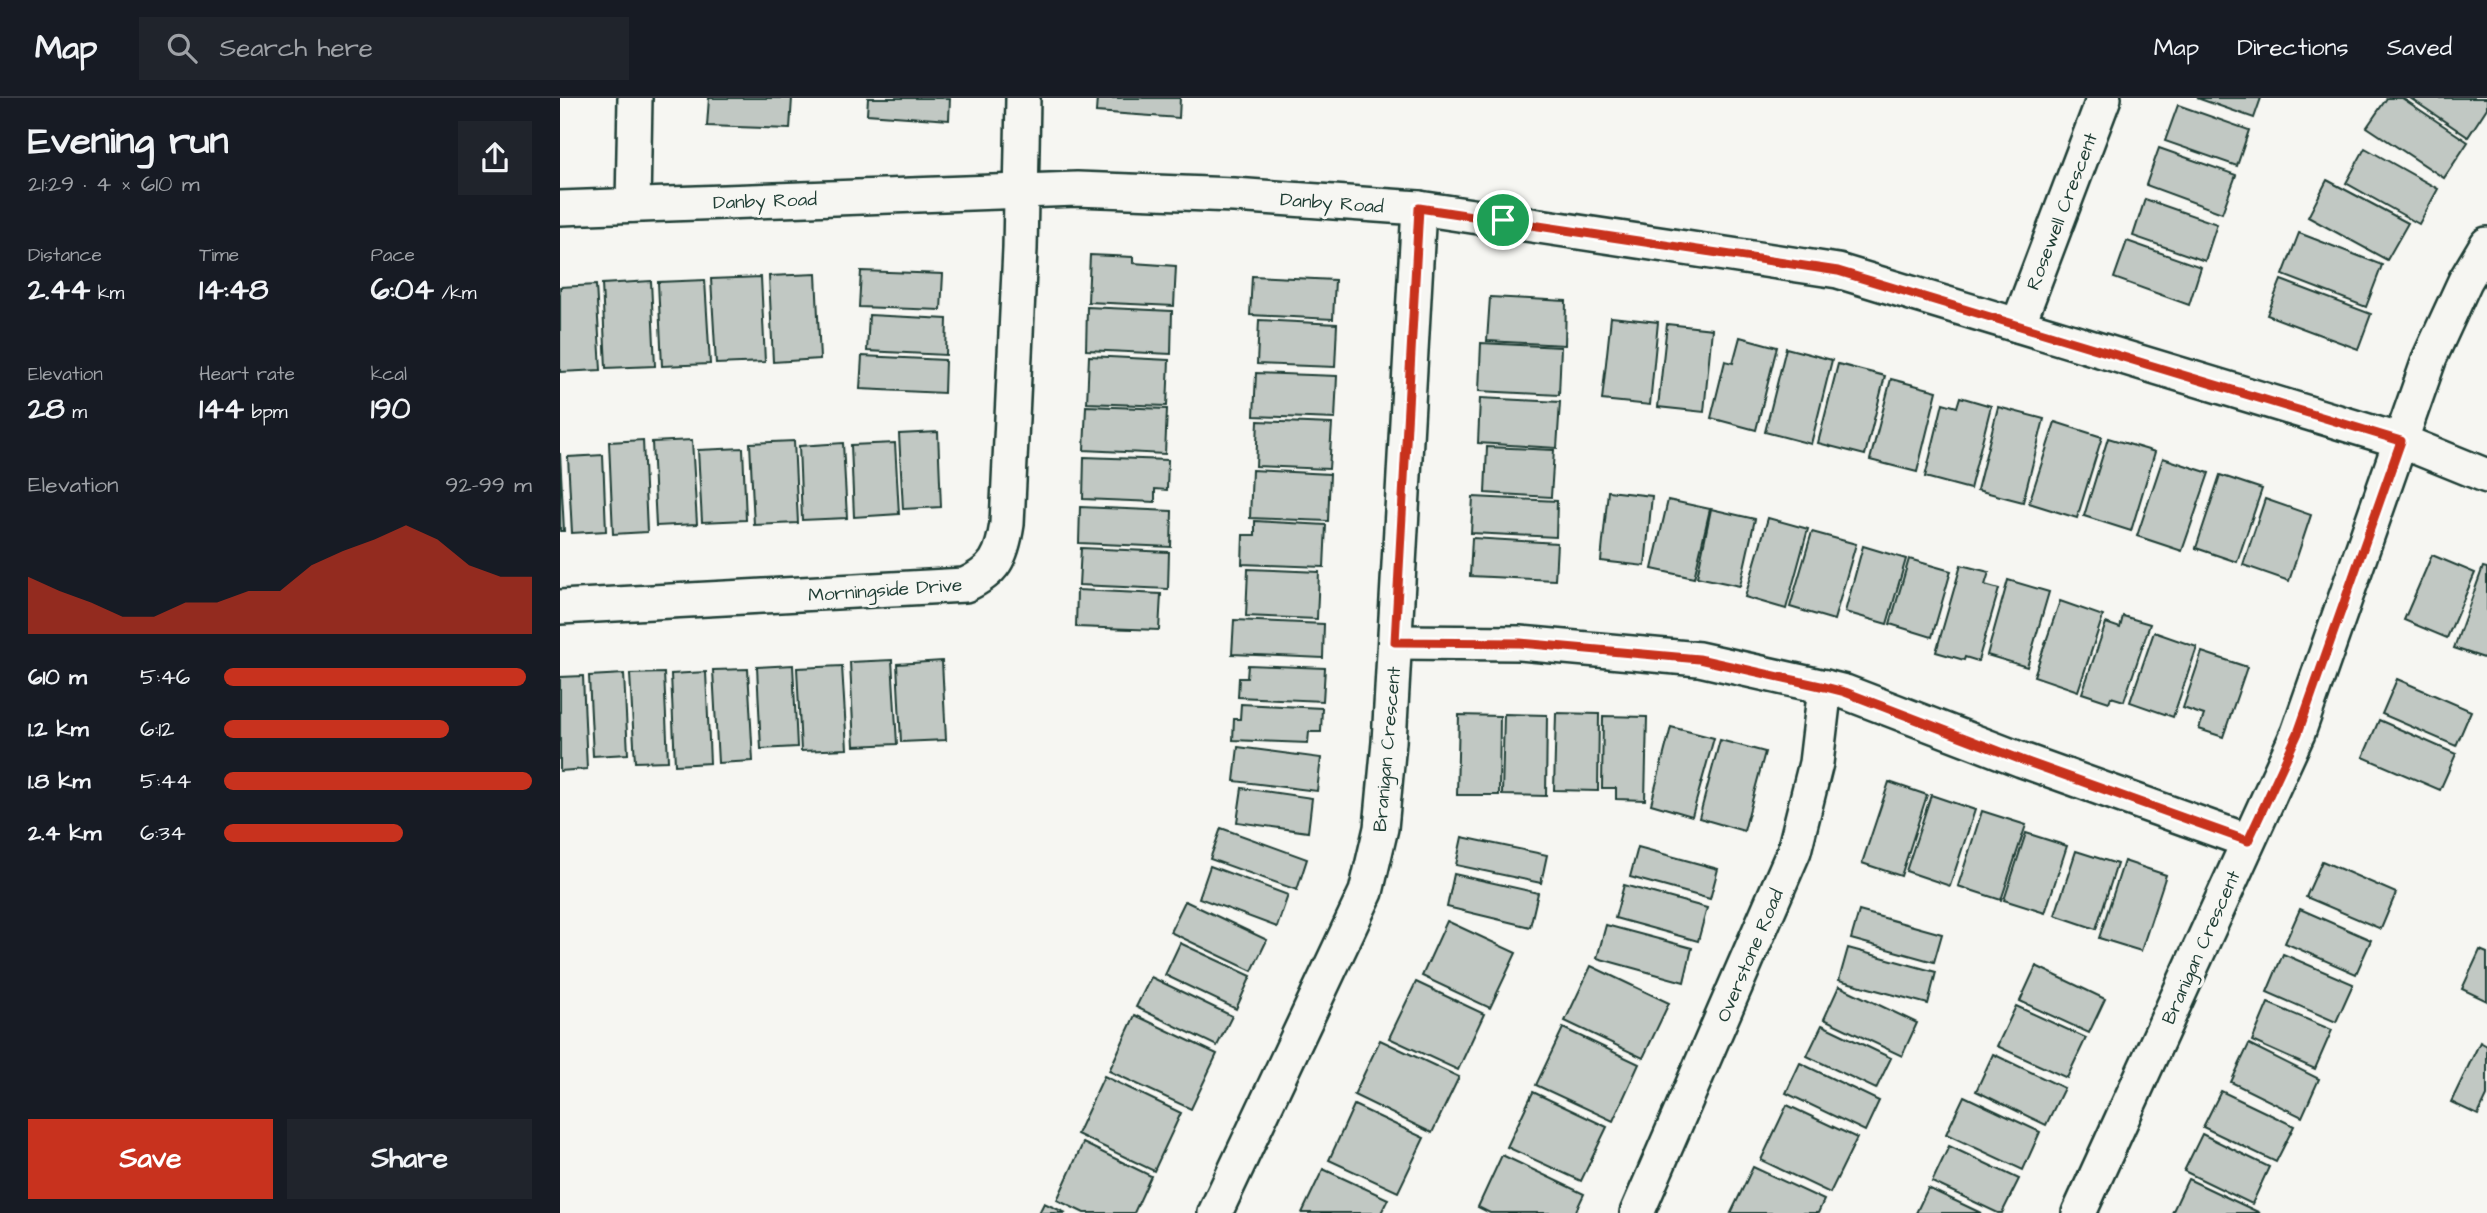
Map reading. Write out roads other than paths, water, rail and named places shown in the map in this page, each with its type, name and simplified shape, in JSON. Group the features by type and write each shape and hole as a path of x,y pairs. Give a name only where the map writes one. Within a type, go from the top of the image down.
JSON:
{"street":[{"path":"633,205 635,98"},
{"name":"Morningside Drive","path":"560,607 965,586 983,577 999,559 1007,524 1023,98"},
{"name":"Rosewell Crescent","path":"2018,325 2104,98"},
{"name":"Danby Road","path":"560,208 1077,189 1234,195 1419,208 1838,271 2401,441 2487,476"},
{"name":"Branigan Crescent","path":"1215,1213 1366,892 1381,828 1395,642 1419,208"},
{"path":"2401,441 2430,357 2465,281 2487,244"},
{"name":"Branigan Crescent","path":"2079,1213 2298,733 2401,441"},
{"path":"1395,642 1520,643 1699,659 1825,687 1845,692 2022,760 2248,841"},
{"name":"Overstone Road","path":"1637,1213 1794,851 1816,763 1825,687"}]}
